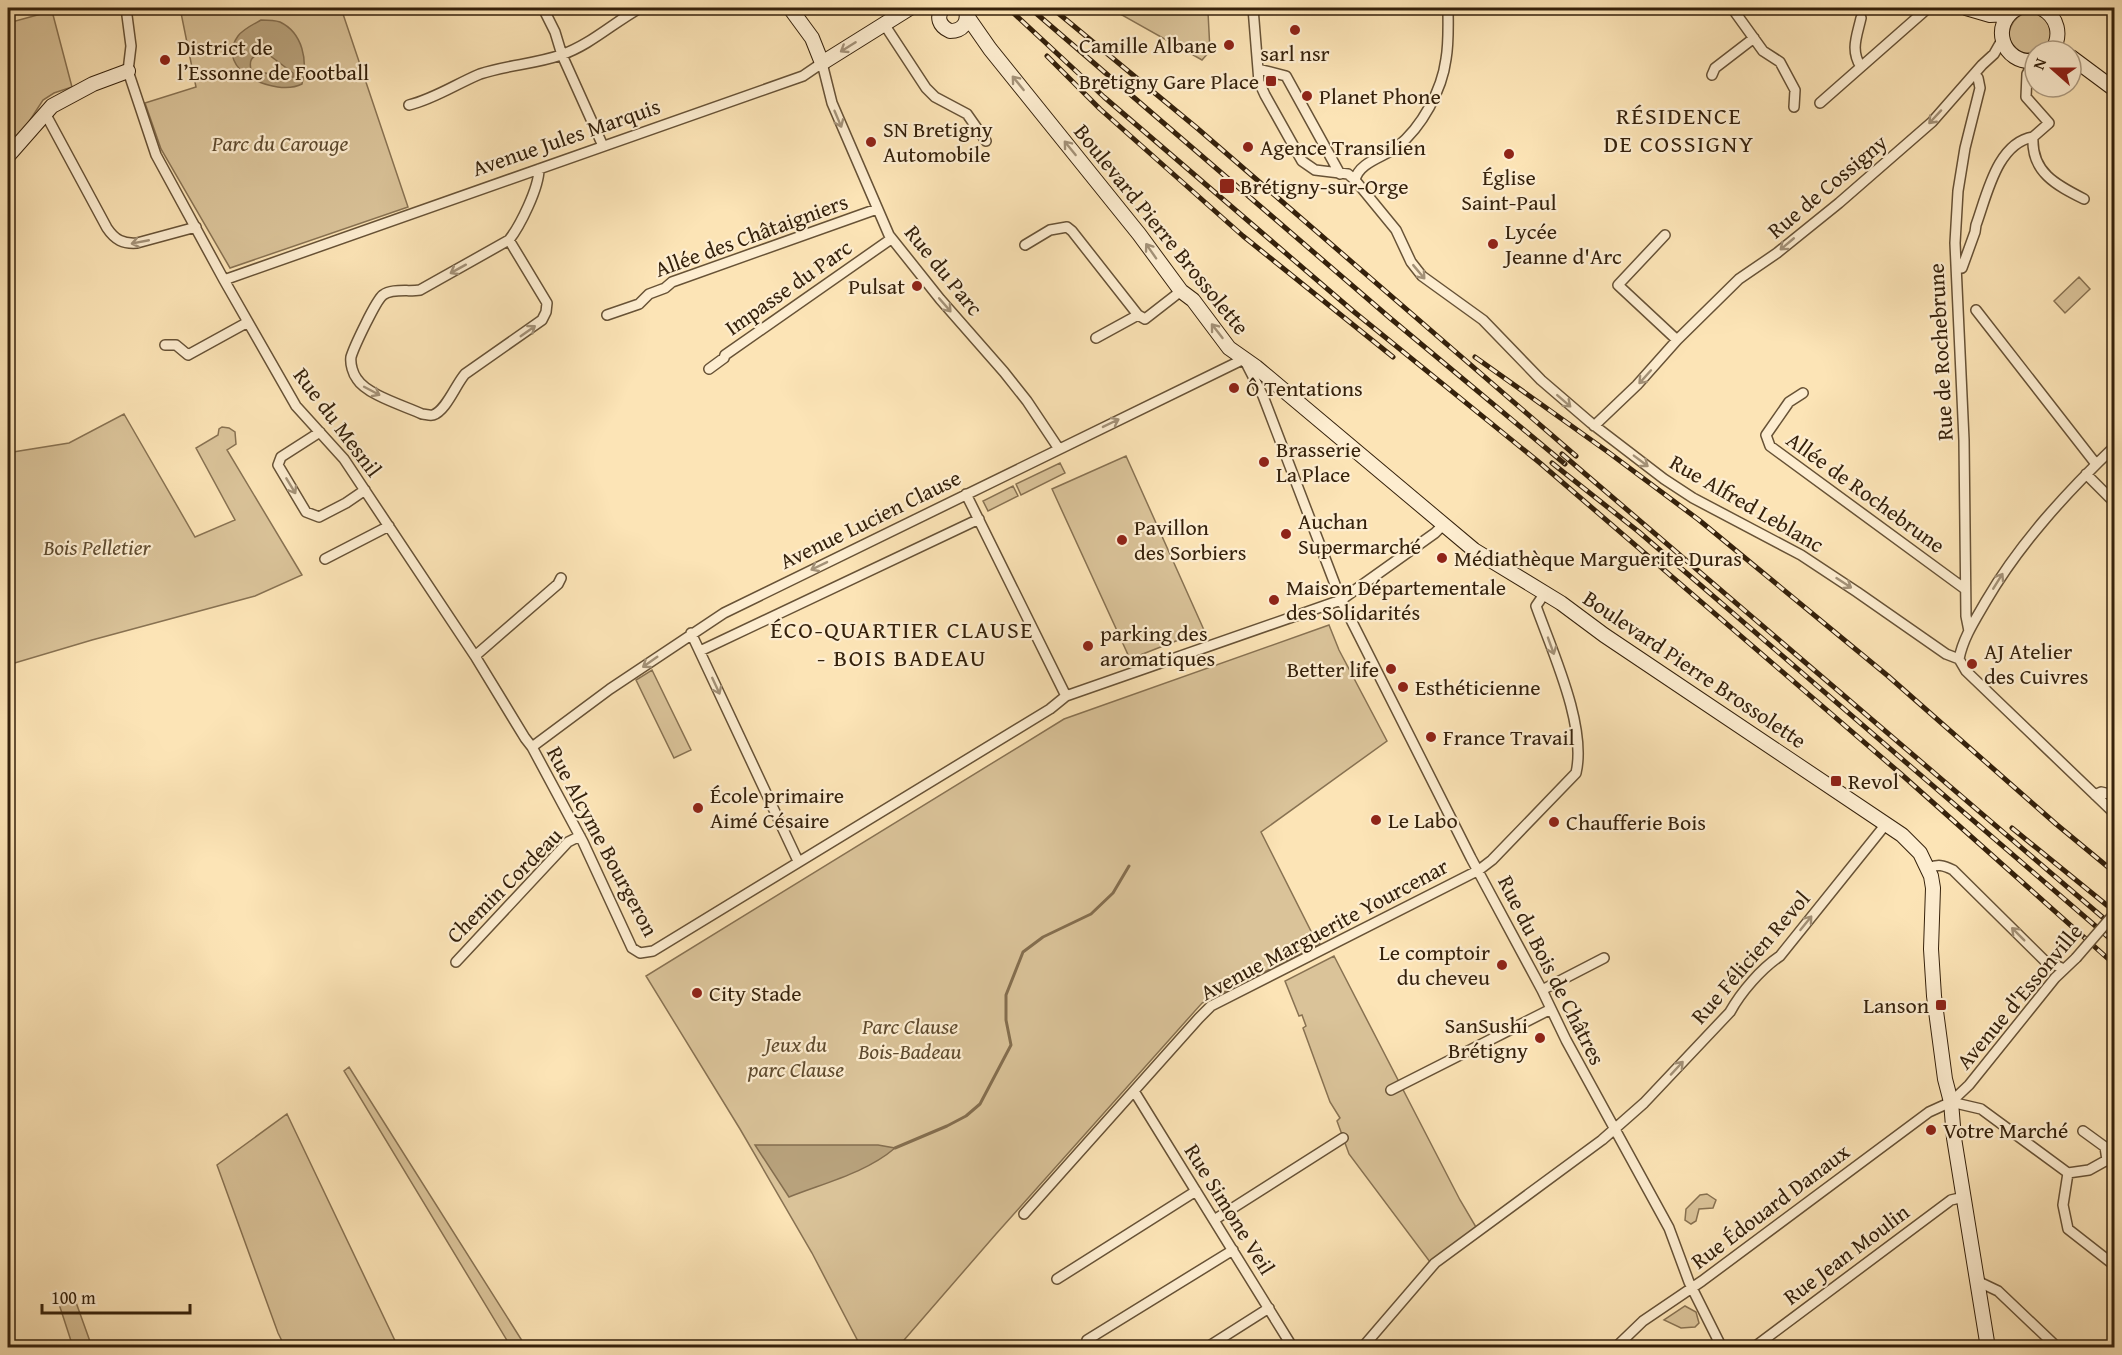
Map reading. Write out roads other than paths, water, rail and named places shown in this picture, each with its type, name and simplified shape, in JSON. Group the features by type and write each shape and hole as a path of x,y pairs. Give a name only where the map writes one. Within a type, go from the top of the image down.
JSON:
{"main road":[{"path":"790,8 812,38 822,63"},
{"name":"Avenue Jules Marquis","path":"822,63 910,8"},
{"path":"1966,8 1990,15 2015,9"},
{"path":"2002,34 2015,9"},
{"path":"2045,9 2056,24 2057,39"},
{"path":"938,10 941,25 950,31 964,26 967,11"},
{"name":"Boulevard Pierre Brossolette","path":"967,11 990,49 1139,234 1181,291 1193,300 1229,348 1244,358 1474,550 1545,593 1886,824 1912,844 1928,868"},
{"path":"1990,15 2015,58 2023,60"},
{"path":"2083,66 2115,89"},
{"path":"8,156 52,106 75,93 128,71"},
{"path":"1928,868 1933,888 1931,949 1934,996 1945,1079 1952,1102 1954,1138 1988,1347"}],"street":[{"path":"126,8 131,46 128,71"},
{"path":"543,8 603,146"},
{"path":"409,105 428,100 489,71 562,55 584,45 640,8"},
{"path":"1253,8 1259,82 1302,161 1315,170 1348,174 1354,180 1360,169 1397,147 1427,110 1444,70 1448,49 1448,8"},
{"path":"1732,8 1763,51 1780,62 1795,90 1794,107"},
{"path":"1820,104 1928,8"},
{"path":"1861,18 1854,55 1861,67"},
{"path":"884,24 926,88 935,97 966,114 986,141"},
{"name":"Rue de Cossigny","path":"1594,426 1637,385 1677,340 1739,279 1777,253 1839,203 1932,122 1994,54 2002,34"},
{"path":"1712,75 1715,68 1754,38"},
{"path":"1994,54 2015,58 2023,69"},
{"name":"Avenue Jules Marquis","path":"224,280 803,76 822,63"},
{"name":"Rue du Parc","path":"822,63 832,103 891,239 1028,401 1059,449"},
{"path":"1258,69 1286,76 1340,174"},
{"name":"Rue du Mesnil","path":"128,71 156,154 224,280 297,406 344,459 475,656 532,747"},
{"name":"Rue de Rochebrune","path":"1969,632 1965,589 1964,440 1955,243 1958,191 1965,148 1980,88 1978,78 1974,74"},
{"path":"1962,268 2000,161 2019,141 2033,137 2049,123 2029,99"},
{"path":"45,113 106,228 117,240 127,244 137,243 196,227"},
{"path":"2033,137 2034,158 2042,171 2066,190 2084,199"},
{"path":"509,240 547,303 542,320 465,374 441,409 433,415 422,414 366,389 352,369 351,357 383,294 391,291 420,290 509,240 515,233 532,194 539,176 539,169"},
{"name":"Rue Alfred Leblanc","path":"1354,180 1396,230 1411,262 1422,276 1483,320 1541,380 1594,426 1693,498 1801,555 1946,654 1959,659 1966,671 2115,813"},
{"name":"Allée des Châtaigniers","path":"607,315 639,304 649,294 665,288 672,282 878,209"},
{"path":"1025,245 1050,230 1067,227 1142,318 1148,318 1181,291"},
{"path":"1665,235 1618,285 1677,340"},
{"name":"Impasse du Parc","path":"709,369 725,355 891,239"},
{"path":"1976,310 2096,464"},
{"path":"1096,338 1138,315"},
{"path":"165,345 176,345 188,355 248,322"},
{"path":"1244,358 1263,396 1341,600 1479,870"},
{"name":"Avenue Lucien Clause","path":"532,747 610,689 724,613 1244,358"},
{"name":"Allée de Rochebrune","path":"1803,393 1789,402 1766,435 1770,446 1965,589"},
{"path":"320,432 280,457 278,461 306,512 318,517 346,503 365,490"},
{"path":"1959,659 1961,648 1993,589 2022,547 2086,474 2115,447"},
{"path":"2086,474 2115,502"},
{"path":"966,494 1066,696"},
{"path":"700,651 979,519"},
{"path":"692,633 798,861 1050,709 1066,696 1341,600 1435,534 1443,525"},
{"path":"325,559 389,526"},
{"path":"475,656 558,584 561,578"},
{"name":"Rue du Bois de Châtres","path":"1545,593 1536,606 1565,684 1574,720 1579,760 1576,772 1492,860 1479,870 1566,1040 1669,1228 1692,1288 1722,1347"},
{"name":"Rue Alcyme Bourgeron","path":"532,747 580,836 632,948 640,953 653,951 798,861"},
{"path":"2095,795 2101,792 2115,795"},
{"name":"Rue Félicien Revol","path":"1362,1347 1435,1263 1602,1140 1637,1110 1730,1012 1736,1001 1771,961 1780,956 1886,824"},
{"name":"Chemin Cordeau","path":"456,962 568,842 580,836"},
{"path":"1928,868 1943,865 1953,870 2044,960 2064,969"},
{"name":"Avenue Marguerite Yourcenar","path":"1024,1214 1212,1006 1479,870"},
{"name":"Avenue d'Essonville","path":"1952,1102 1969,1085 2064,969 2115,914"},
{"path":"1542,990 1604,958"},
{"path":"1391,1090 1551,1009"},
{"name":"Rue Simone Veil","path":"1134,1091 1293,1347"},
{"path":"1952,1102 1981,1109 2068,1173 2089,1170 2111,1162 2105,1147 2083,1131"},
{"name":"Rue Édouard Danaux","path":"1615,1347 1642,1321 1692,1288 1929,1112 1952,1102"},
{"path":"1214,1220 1343,1138"},
{"path":"2068,1173 2063,1205 2068,1229 2115,1265"},
{"path":"1057,1279 1196,1191"},
{"name":"Rue Jean Moulin","path":"1753,1347 1951,1200 1964,1197"},
{"path":"1087,1340 1233,1250"},
{"path":"1977,1281 1998,1291 2058,1347"},
{"path":"1206,1347 1269,1308"}],"waterway":[{"path":"8,11 21,8"},
{"path":"895,1148 947,1126 966,1116 980,1104 1011,1045 1006,1020 1006,995 1023,952 1043,937 1091,914 1113,893 1129,866"}],"railway":[{"path":"1008,8 1104,97 1353,311 1540,463 1901,774 2114,964"},
{"path":"1030,8 1390,318 1565,464"},
{"path":"1052,8 1197,128 1576,456"},
{"path":"1047,56 1100,109 1243,236 1393,357"},
{"path":"1475,357 1699,520 1888,676 2114,872"},
{"path":"1562,454 2114,927"},
{"path":"1552,463 1639,532 2114,942"},
{"path":"2012,828 2114,911"}],"place":[{"name":"sarl nsr","path":"1295,30"},
{"name":"Camille Albane","path":"1229,45"},
{"name":"District de l’Essonne de Football","path":"165,60"},
{"name":"Bretigny Gare Place","path":"1271,81"},
{"name":"Planet Phone","path":"1307,96"},
{"name":"SN Bretigny Automobile","path":"871,142"},
{"name":"Agence Transilien","path":"1248,147"},
{"name":"Église Saint-Paul","path":"1509,154"},
{"name":"Brétigny-sur-Orge","path":"1227,186"},
{"name":"Lycée Jeanne d'Arc","path":"1493,244"},
{"name":"Pulsat","path":"917,286"},
{"name":"Ô Tentations","path":"1234,388"},
{"name":"Brasserie La Place","path":"1264,462"},
{"name":"Auchan Supermarché","path":"1286,534"},
{"name":"Pavillon des Sorbiers","path":"1122,540"},
{"name":"Médiathèque Marguerite Duras","path":"1442,558"},
{"name":"Maison Départementale des Solidarités","path":"1274,600"},
{"name":"parking des aromatiques","path":"1088,646"},
{"name":"AJ Atelier des Cuivres","path":"1972,664"},
{"name":"Better life","path":"1391,669"},
{"name":"Esthéticienne","path":"1403,687"},
{"name":"France Travail","path":"1431,737"},
{"name":"Revol","path":"1836,781"},
{"name":"École primaire Aimé Césaire","path":"698,808"},
{"name":"Le Labo","path":"1376,820"},
{"name":"Chaufferie Bois","path":"1554,822"},
{"name":"Le comptoir du cheveu","path":"1502,965"},
{"name":"City Stade","path":"697,993"},
{"name":"Lanson","path":"1941,1005"},
{"name":"SanSushi Brétigny","path":"1540,1038"},
{"name":"Votre Marché","path":"1931,1130"}],"district":[{"name":"RÉSIDENCE DE COSSIGNY","path":"1679,130"},
{"name":"ÉCO-QUARTIER CLAUSE - BOIS BADEAU","path":"902,644"}],"park label":[{"name":"Parc du Carouge","path":"280,143"},
{"name":"Bois Pelletier","path":"97,547"},
{"name":"Parc Clause Bois-Badeau","path":"910,1038"},
{"name":"Jeux du parc Clause","path":"796,1056"}]}
